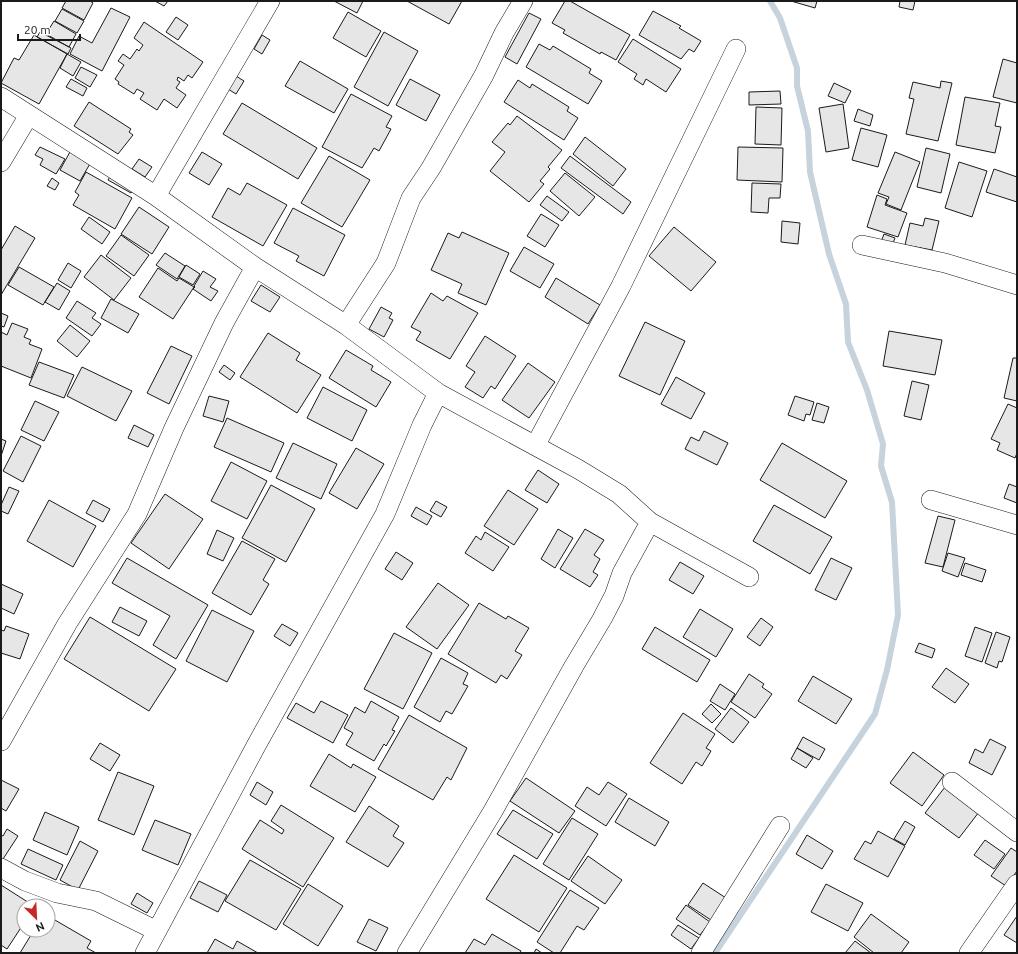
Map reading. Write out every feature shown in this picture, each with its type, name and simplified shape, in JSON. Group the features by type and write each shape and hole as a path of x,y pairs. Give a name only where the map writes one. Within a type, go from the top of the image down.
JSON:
{"street":[{"path":"156,196 270,1"},
{"path":"346,324 386,263 411,198 431,168 484,75 504,33 523,1"},
{"path":"535,446 621,286 736,49"},
{"path":"1,96 156,196 255,267 346,324 438,393 578,469 619,494 650,522 749,577"},
{"path":"1,162 29,115"},
{"path":"862,245 945,263 1017,286"},
{"path":"1,741 67,624 137,514 174,428 214,344 255,267"},
{"path":"145,953 257,744 385,514 422,425 438,393"},
{"path":"931,500 1017,525"},
{"path":"407,953 494,812 574,666 602,619 614,596 622,573 650,522"},
{"path":"952,782 1017,832"},
{"path":"701,953 780,826"},
{"path":"1,868 25,881 57,893 96,901 157,931"},
{"path":"969,953 1017,884"}],"building":[{"path":"66,1 90,1 93,3 84,20 62,8"},
{"path":"155,1 168,1 164,6"},
{"path":"334,1 363,1 357,13"},
{"path":"407,1 462,1 449,24"},
{"path":"565,1 570,1 630,35 616,60 601,52 600,54 563,33 565,30 552,23"},
{"path":"791,1 817,1 815,8"},
{"path":"900,1 915,1 913,10 899,7"},
{"path":"111,8 130,17 102,71 70,54 79,36 92,43"},
{"path":"62,9 84,21 77,33 55,21"},
{"path":"653,11 681,26 679,28 701,41 694,52 689,49 681,59 639,35"},
{"path":"348,12 381,31 366,57 333,38"},
{"path":"529,13 541,19 517,64 505,57"},
{"path":"176,17 188,25 178,40 166,32"},
{"path":"54,21 76,34 69,47 46,34"},
{"path":"144,22 203,62 192,78 188,75 184,81 178,77 177,80 180,82 176,88 186,95 177,108 164,99 157,110 140,99 144,93 137,89 134,94 118,84 119,82 115,79 124,65 118,61 123,54 130,59 137,49 139,51 143,45 134,38"},
{"path":"40,32 71,48 68,54 37,37"},
{"path":"384,32 418,51 388,106 354,87"},
{"path":"34,35 67,54 39,104 1,83 14,58 19,60"},
{"path":"262,35 270,40 262,54 254,49"},
{"path":"633,39 681,69 666,92 646,79 643,85 634,79 637,74 618,62"},
{"path":"539,44 550,50 553,46 591,69 589,73 602,81 588,104 526,67"},
{"path":"67,54 81,62 73,76 60,68"},
{"path":"1003,59 1017,63 1017,103 993,97"},
{"path":"300,61 348,89 334,113 285,86"},
{"path":"81,67 97,75 90,87 75,78"},
{"path":"236,76 244,81 236,94 228,89"},
{"path":"71,79 87,88 83,96 66,87"},
{"path":"410,79 440,95 426,121 396,105"},
{"path":"518,80 530,88 532,84 569,107 567,111 578,118 564,140 504,102"},
{"path":"941,81 952,83 938,141 906,134 914,99 909,98 913,82 940,88"},
{"path":"834,83 851,91 845,103 828,96"},
{"path":"780,91 781,104 749,105 749,92"},
{"path":"351,94 392,116 386,127 391,129 379,151 374,148 362,168 322,147"},
{"path":"965,97 1000,103 995,126 1001,127 995,153 956,145"},
{"path":"89,102 131,129 129,132 133,135 118,154 74,126"},
{"path":"242,103 317,148 298,179 223,134"},
{"path":"843,104 849,148 826,152 819,108"},
{"path":"756,107 782,108 781,145 755,144"},
{"path":"858,109 873,115 870,126 854,121"},
{"path":"517,116 562,150 548,167 550,169 540,181 544,184 529,202 490,171 505,152 492,142 508,123 510,125"},
{"path":"861,128 887,135 878,167 852,160"},
{"path":"585,137 626,169 613,186 573,154"},
{"path":"40,147 65,159 56,174 40,165 43,159 35,155"},
{"path":"738,147 783,148 782,182 737,180"},
{"path":"926,148 950,154 941,193 917,187"},
{"path":"71,150 91,162 80,181 60,170"},
{"path":"202,152 222,164 209,185 189,173"},
{"path":"895,152 920,162 901,210 886,204 889,197 878,193"},
{"path":"329,156 370,180 342,227 301,203"},
{"path":"570,156 631,202 623,214 561,168"},
{"path":"139,159 152,167 145,177 132,169"},
{"path":"959,162 987,171 972,217 945,208"},
{"path":"994,169 1017,177 1017,202 986,192"},
{"path":"86,172 132,198 115,229 73,205 79,195 75,192"},
{"path":"112,173 135,186 131,193 108,180"},
{"path":"565,173 595,197 579,216 550,191"},
{"path":"52,178 59,183 55,190 47,186"},
{"path":"247,183 287,205 263,246 212,217 228,188 240,195"},
{"path":"752,183 781,184 780,198 769,198 768,213 751,212"},
{"path":"877,195 887,199 885,205 907,213 898,237 867,227"},
{"path":"547,196 569,212 562,221 540,205"},
{"path":"139,207 169,227 152,254 121,234"},
{"path":"293,208 345,235 324,276 296,261 299,256 274,243"},
{"path":"541,214 559,225 545,247 527,236"},
{"path":"89,217 110,232 102,244 81,229"},
{"path":"925,218 939,221 932,250 905,245 910,223 923,226"},
{"path":"782,221 800,223 798,244 781,242"},
{"path":"15,226 35,238 1,295 1,250"},
{"path":"674,227 716,262 691,291 649,256"},
{"path":"462,232 509,253 486,305 458,293 462,284 431,270 448,233 459,238"},
{"path":"884,234 895,238 892,246 881,242"},
{"path":"121,235 149,255 134,276 106,256"},
{"path":"524,247 554,264 540,288 510,271"},
{"path":"165,253 185,266 177,279 156,265"},
{"path":"101,255 131,278 114,300 84,277"},
{"path":"68,263 81,271 71,288 58,280"},
{"path":"186,265 200,274 193,285 179,277"},
{"path":"19,267 54,287 43,305 8,285"},
{"path":"158,268 177,281 179,278 194,287 173,319 139,297"},
{"path":"203,271 216,279 210,287 218,291 211,301 193,289"},
{"path":"556,278 600,305 588,324 545,297"},
{"path":"57,283 70,291 59,310 45,302"},
{"path":"261,285 280,297 270,312 251,301"},
{"path":"431,293 443,301 447,296 478,313 450,359 416,340 421,332 411,327"},
{"path":"111,299 139,314 128,333 101,318"},
{"path":"77,301 96,313 92,318 101,324 92,336 66,318"},
{"path":"381,307 392,313 389,318 393,320 384,337 369,329"},
{"path":"1,313 8,316 4,327 1,326"},
{"path":"645,322 685,341 660,395 619,376"},
{"path":"12,323 28,329 24,337 31,340 29,344 42,349 31,378 1,366 1,332 7,335"},
{"path":"70,325 90,341 77,357 57,341"},
{"path":"889,331 942,340 935,375 883,366"},
{"path":"268,333 300,353 296,360 321,375 297,413 240,377"},
{"path":"485,336 516,356 495,389 491,386 483,398 465,387 475,372 466,366"},
{"path":"171,346 192,356 169,404 147,393"},
{"path":"346,350 373,366 371,370 391,382 376,407 329,378"},
{"path":"1013,358 1017,358 1017,401 1004,398"},
{"path":"39,362 74,375 64,398 29,385"},
{"path":"528,363 555,382 529,418 502,400"},
{"path":"224,365 235,373 230,380 219,372"},
{"path":"82,367 132,391 116,421 67,396"},
{"path":"676,377 705,393 691,419 661,404"},
{"path":"912,381 929,385 921,420 904,416"},
{"path":"323,387 367,410 352,441 307,418"},
{"path":"209,396 229,401 223,422 203,416"},
{"path":"795,396 814,402 810,415 806,414 804,421 788,415"},
{"path":"35,401 59,412 44,441 21,430"},
{"path":"817,403 829,407 824,423 812,420"},
{"path":"1008,404 1017,408 1017,453 1015,458 997,450 1000,443 991,439"},
{"path":"227,418 284,443 271,472 214,447"},
{"path":"134,425 154,435 148,447 128,438"},
{"path":"704,431 728,443 717,465 685,449 691,437 699,441"},
{"path":"21,436 41,446 23,482 3,471"},
{"path":"1,439 6,441 1,456"},
{"path":"293,443 337,464 321,499 276,478"},
{"path":"782,443 847,481 825,518 760,480"},
{"path":"356,448 384,464 357,509 329,493"},
{"path":"231,462 267,481 247,519 211,501"},
{"path":"538,470 559,484 547,503 525,490"},
{"path":"1009,484 1017,487 1017,503 1004,498"},
{"path":"271,485 315,509 286,562 242,538"},
{"path":"9,487 19,491 8,514 1,511 1,505"},
{"path":"508,490 538,509 514,545 484,526"},
{"path":"165,494 203,519 169,569 131,543"},
{"path":"49,500 96,526 73,567 27,541"},
{"path":"93,500 110,509 103,522 86,513"},
{"path":"436,501 447,507 441,517 430,511"},
{"path":"774,505 832,537 810,574 753,541"},
{"path":"416,507 432,516 427,525 411,516"},
{"path":"938,516 955,520 943,567 925,563"},
{"path":"558,529 573,538 555,568 541,559"},
{"path":"585,529 604,540 594,555 600,559 593,572 598,575 590,587 560,569"},
{"path":"217,530 234,538 223,561 207,554"},
{"path":"485,532 509,547 493,571 465,553 476,536 481,540"},
{"path":"242,541 275,559 263,580 269,584 251,615 212,593"},
{"path":"396,552 413,563 402,580 385,569"},
{"path":"948,553 965,558 958,577 942,571"},
{"path":"127,558 208,605 176,659 153,645 170,616 112,583"},
{"path":"831,558 852,568 836,600 815,590"},
{"path":"680,562 704,576 693,594 669,580"},
{"path":"965,563 986,570 982,582 961,575"},
{"path":"438,583 469,605 437,649 406,627"},
{"path":"1,584 23,594 14,614 1,608"},
{"path":"479,603 506,619 508,616 529,628 515,651 522,655 507,679 501,675 496,683 448,654"},
{"path":"120,607 147,621 139,636 112,622"},
{"path":"700,609 733,629 716,657 683,637"},
{"path":"212,610 254,631 227,682 186,661"},
{"path":"90,617 176,669 149,711 64,659"},
{"path":"761,618 773,627 760,646 747,637"},
{"path":"282,624 298,633 290,646 274,636"},
{"path":"6,626 29,634 20,659 1,653 1,630 4,631"},
{"path":"655,627 710,660 697,682 642,649"},
{"path":"975,627 992,633 982,662 965,656"},
{"path":"996,632 1010,637 1002,662 999,661 997,668 985,663"},
{"path":"394,633 432,653 403,709 364,689"},
{"path":"919,643 935,649 932,658 915,652"},
{"path":"441,658 468,673 463,684 468,686 452,714 446,711 440,722 414,707"},
{"path":"946,668 969,684 955,703 932,687"},
{"path":"749,674 764,684 762,687 772,694 755,718 731,702"},
{"path":"813,676 852,699 836,724 798,701"},
{"path":"720,684 735,694 725,710 710,701"},
{"path":"321,701 348,715 333,743 287,718 296,703 314,713"},
{"path":"371,701 399,717 392,730 395,731 386,746 384,744 374,761 346,745 353,733 344,728 355,707 365,713"},
{"path":"711,704 721,714 712,723 702,714"},
{"path":"731,708 749,722 733,743 715,729"},
{"path":"683,713 715,734 706,748 711,751 702,766 696,762 682,784 650,763"},
{"path":"409,715 467,748 451,780 447,777 433,800 378,769"},
{"path":"803,737 825,749 819,760 797,748"},
{"path":"990,739 1006,747 992,775 969,763 975,749 983,753"},
{"path":"100,743 120,755 110,771 90,759"},
{"path":"797,748 813,758 806,768 791,759"},
{"path":"913,752 944,775 922,806 890,783"},
{"path":"329,754 351,768 353,764 376,777 355,812 310,786"},
{"path":"118,772 154,786 134,835 98,820"},
{"path":"526,778 575,811 559,833 510,801"},
{"path":"1,780 19,789 6,811 1,808"},
{"path":"257,782 273,792 266,805 250,795"},
{"path":"608,782 627,794 606,826 575,806 587,787 599,795"},
{"path":"945,787 979,812 959,838 925,813"},
{"path":"629,798 669,822 655,846 615,822"},
{"path":"281,805 334,838 303,887 242,849 260,820 282,834 284,830 271,821"},
{"path":"369,806 399,826 393,836 404,843 388,867 346,842"},
{"path":"513,810 553,834 537,859 497,834"},
{"path":"45,812 79,827 67,855 33,840"},
{"path":"572,818 598,834 569,880 543,864"},
{"path":"155,820 191,834 178,865 142,850"},
{"path":"905,821 915,827 905,845 894,839"},
{"path":"7,829 18,836 3,859 1,858 1,835 3,836"},
{"path":"878,831 905,846 888,877 854,859 865,841 871,844"},
{"path":"807,835 833,851 822,869 796,854"},
{"path":"985,840 1005,854 994,869 974,855"},
{"path":"80,841 98,851 78,890 60,880"},
{"path":"1011,848 1017,852 1017,871 1006,886 991,876"},
{"path":"28,849 63,865 56,880 21,864"},
{"path":"514,855 567,888 539,932 486,899"},
{"path":"588,856 622,880 605,904 571,881"},
{"path":"250,860 301,889 276,930 225,901"},
{"path":"199,881 227,895 218,912 190,898"},
{"path":"703,883 726,898 711,920 688,905"},
{"path":"308,884 343,906 318,946 283,924"},
{"path":"826,884 863,903 848,931 811,912"},
{"path":"1,885 21,898 16,898 16,935 7,949 1,945"},
{"path":"570,890 599,908 584,930 577,926 560,953 554,953 537,942"},
{"path":"137,893 153,903 147,913 131,904"},
{"path":"686,905 710,922 700,935 676,919"},
{"path":"871,914 909,942 901,953 874,953 854,937"},
{"path":"1017,916 1017,943 1004,935"},
{"path":"369,919 388,928 376,951 357,942"},
{"path":"56,921 91,941 87,948 96,953 20,953 29,938 56,938"},
{"path":"678,925 699,938 691,949 671,935"},
{"path":"492,934 521,951 520,953 465,953 474,939 485,945"},
{"path":"215,939 233,949 237,941 258,953 207,953"},
{"path":"855,941 871,953 845,953"},
{"path":"536,949 542,953 534,953"}],"waterway":[{"path":"715,953 875,714 887,670 898,615 892,502 881,466 883,444 867,390 848,342 846,304 829,254 810,172 808,131 797,86 797,68 780,18 770,1"}]}
